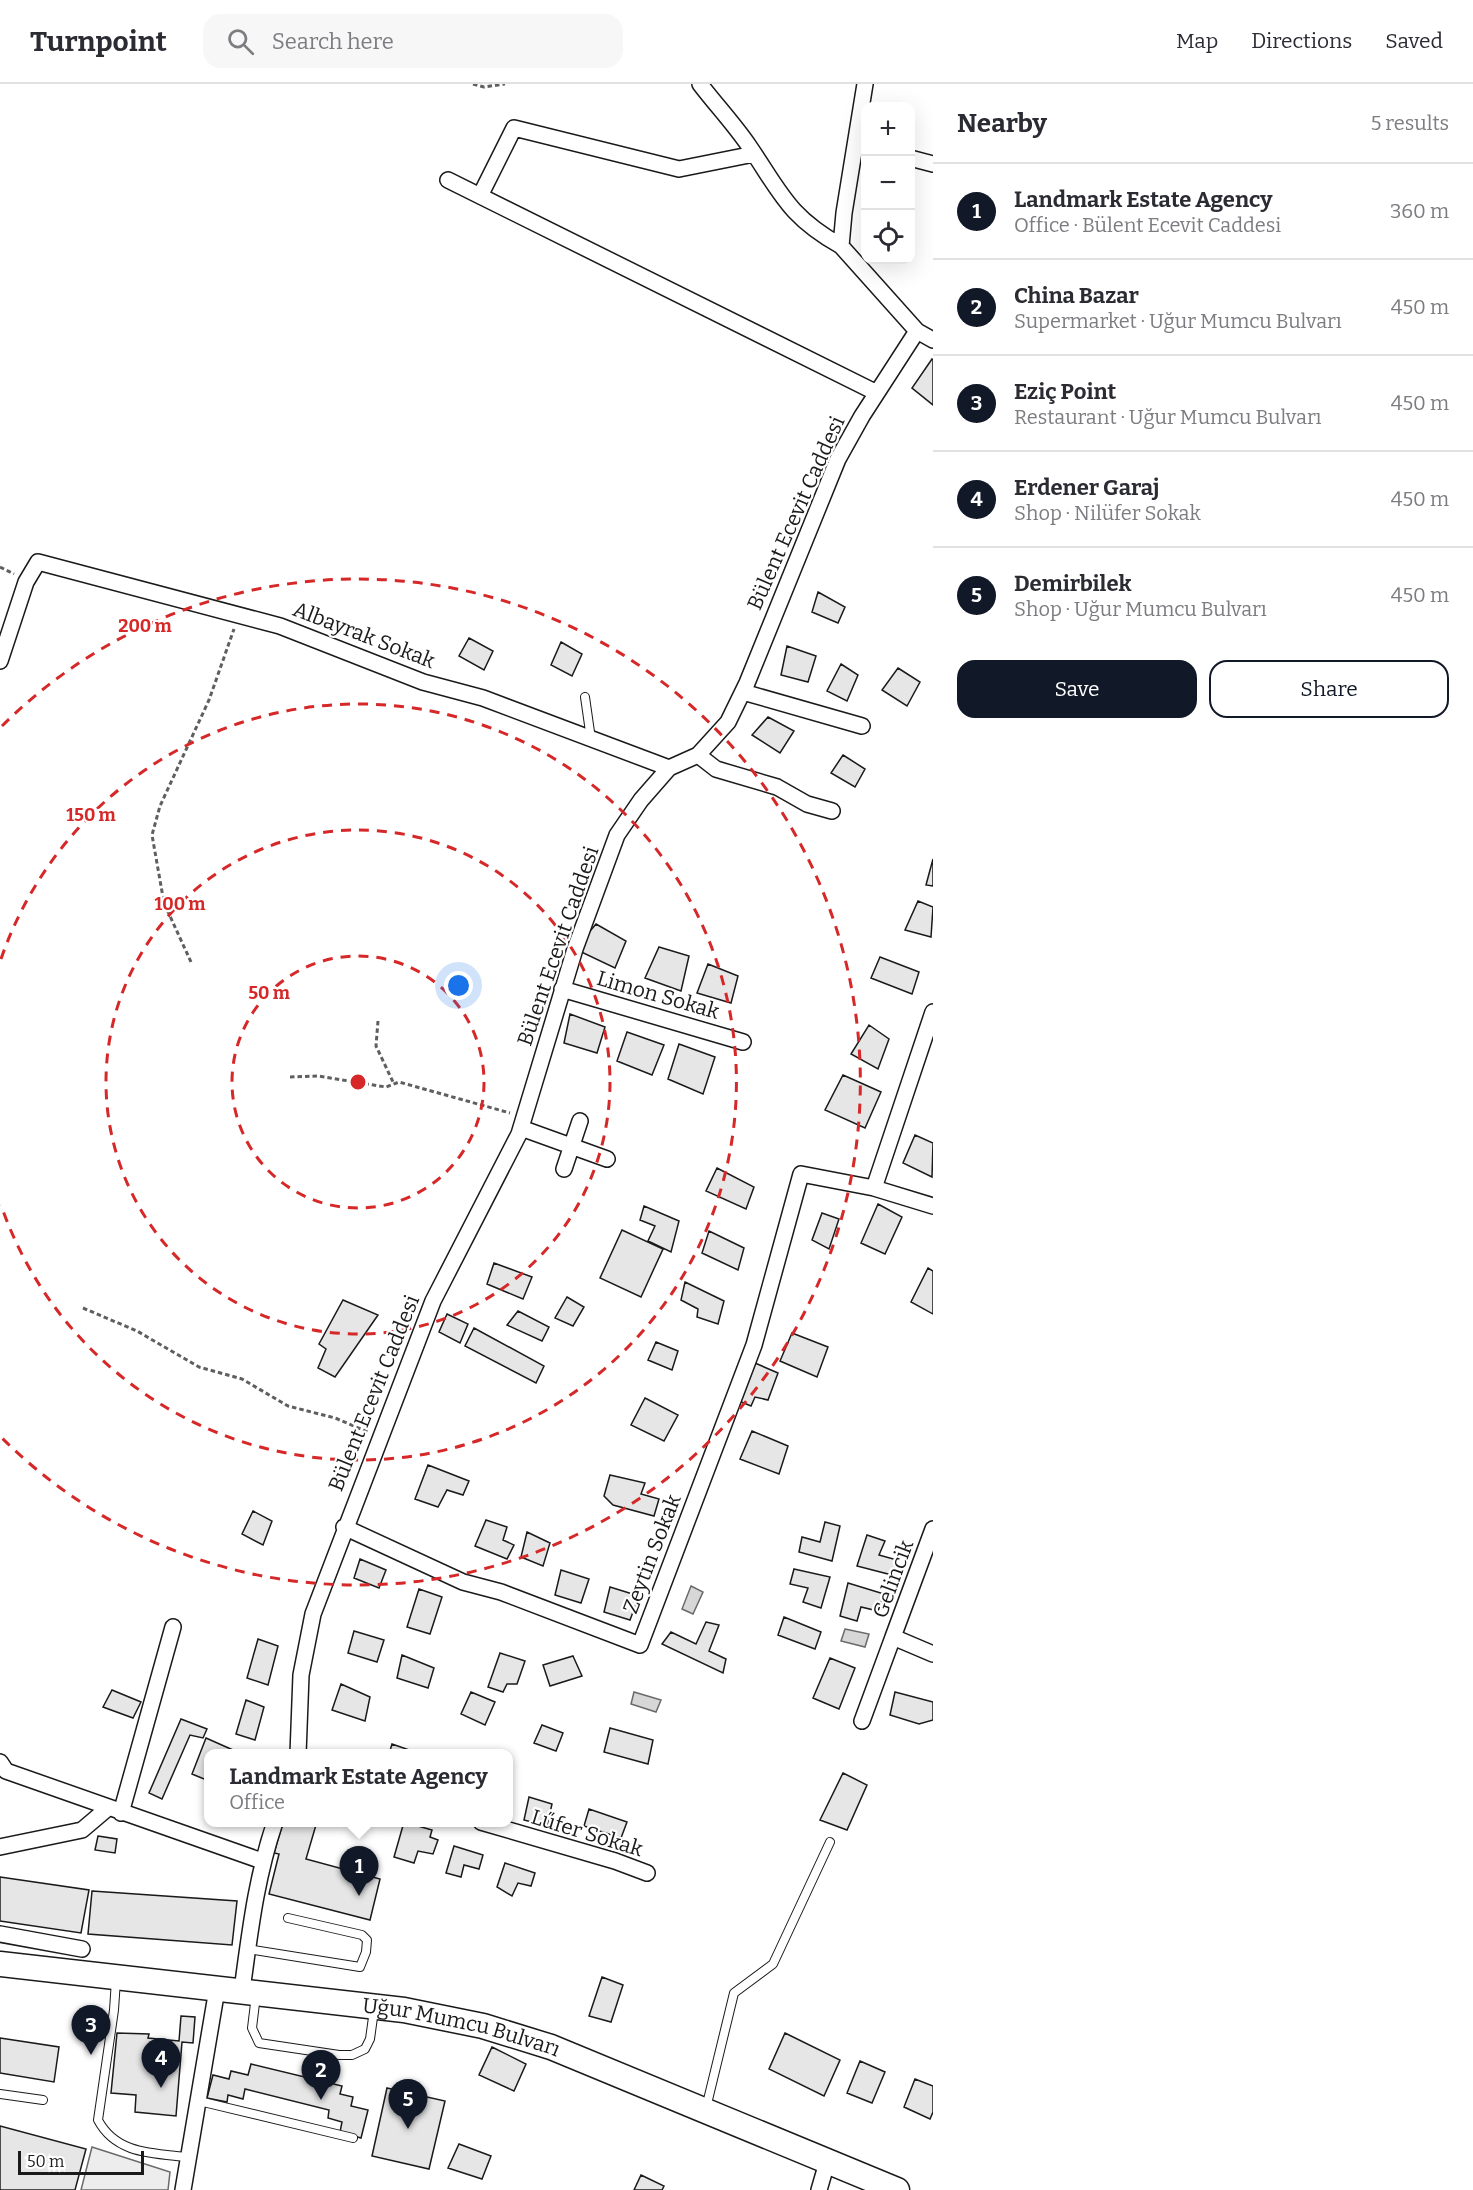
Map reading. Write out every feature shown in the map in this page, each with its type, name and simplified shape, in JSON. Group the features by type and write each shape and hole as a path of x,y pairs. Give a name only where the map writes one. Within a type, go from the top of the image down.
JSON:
{"main road":[{"name":"Uğur Mumcu Bulvarı","path":"0,1964 374,2006 483,2026 551,2047 828,2159 897,2190"}],"street":[{"path":"700,84 754,154 792,212 815,232 841,246 917,331 933,340"},
{"path":"864,102 865,84"},
{"path":"480,196 514,128 679,169 754,154"},
{"path":"841,246 861,140"},
{"path":"915,159 933,164"},
{"path":"448,180 878,393"},
{"name":"Bülent Ecevit Caddesi","path":"298,1749 301,1675 313,1614 344,1527 432,1301 523,1123 562,989 590,904 617,835 641,800 669,768 698,755 728,722 838,459 917,331"},
{"name":"Albayrak Sokak","path":"0,661 26,582 38,562 280,626 423,682 483,698 669,768"},
{"path":"742,692 862,726"},
{"path":"698,755 716,769 777,787 807,804 832,812"},
{"name":"Limon Sokak","path":"562,989 743,1042"},
{"path":"933,1012 874,1188 933,1206"},
{"path":"564,1169 580,1121"},
{"path":"523,1123 570,1146 607,1159"},
{"name":"Zeytin Sokak","path":"344,1527 463,1582 501,1592 640,1645 754,1345 801,1174 874,1188"},
{"name":"Gelincik","path":"933,1529 894,1637 933,1654"},
{"path":"0,1847 82,1830 114,1810 173,1627"},
{"path":"862,1720 894,1637"},
{"path":"0,1762 6,1771 262,1860"},
{"path":"249,1991 248,1949 252,1906 262,1860 273,1827"},
{"name":"Lűfer Sokak","path":"497,1827 646,1873"},
{"path":"0,1934 82,1949"},
{"path":"183,2190 217,1989"},
{"path":"819,2190 828,2159"}],"lane":[{"path":"585,698 591,739"},
{"path":"705,2110 734,1993 773,1964 830,1842"},
{"path":"248,1949 360,1967 366,1952 367,1940 362,1935 288,1918"},
{"path":"116,1978 114,2010 98,2120 105,2134 115,2143 150,2152 187,2157"},
{"path":"249,1991 252,2028 259,2043 339,2055 352,2055 365,2049 370,2039 374,2006"},
{"path":"0,2094 43,2100"},
{"path":"199,2101 353,2138"}],"path":[{"path":"473,84 484,87 505,84"},
{"path":"191,962 164,903 152,835 160,806 208,700 240,614"},
{"path":"378,1021 376,1046 394,1084"},
{"path":"290,1077 318,1076 386,1087 399,1082 423,1087 523,1123"},
{"path":"83,1308 137,1331 199,1367 242,1379 288,1406 335,1418 379,1437"}],"shaded area":[{"path":"691,1586 703,1592 693,1614 682,1609"},
{"path":"845,1629 869,1634 865,1647 841,1641"},
{"path":"634,1692 661,1700 656,1712 631,1704"},
{"path":"92,2147 170,2172 168,2190 81,2190"}],"building":[{"path":"933,360 933,405 912,388"},
{"path":"818,592 845,607 838,623 812,612"},
{"path":"469,638 493,651 484,670 459,656"},
{"path":"561,642 582,654 572,676 551,665"},
{"path":"787,646 816,656 808,682 781,675"},
{"path":"841,664 858,675 847,701 827,691"},
{"path":"898,668 920,682 907,706 882,690"},
{"path":"768,717 794,731 780,753 752,735"},
{"path":"843,755 865,769 855,787 831,773"},
{"path":"933,859 933,886 926,885"},
{"path":"918,901 933,907 931,937 905,930"},
{"path":"596,924 626,941 615,968 575,949"},
{"path":"659,947 689,956 681,991 645,978"},
{"path":"880,957 919,972 912,994 871,978"},
{"path":"708,964 738,976 731,1003 697,993"},
{"path":"570,1014 605,1027 597,1053 564,1043"},
{"path":"869,1025 889,1039 878,1069 851,1054"},
{"path":"627,1032 664,1045 652,1075 617,1061"},
{"path":"679,1044 715,1057 703,1094 668,1079"},
{"path":"843,1075 881,1092 865,1128 825,1110"},
{"path":"915,1135 933,1143 932,1177 903,1163"},
{"path":"717,1168 754,1187 746,1209 706,1191"},
{"path":"878,1204 902,1217 885,1254 861,1243"},
{"path":"644,1206 679,1221 671,1252 648,1241 655,1226 640,1220"},
{"path":"822,1213 839,1219 829,1249 812,1240"},
{"path":"622,1230 663,1249 641,1297 600,1278"},
{"path":"709,1231 744,1248 738,1270 702,1253"},
{"path":"494,1263 532,1277 523,1299 487,1284"},
{"path":"928,1268 933,1271 933,1314 911,1302"},
{"path":"685,1282 724,1301 718,1324 697,1317 698,1309 681,1300"},
{"path":"567,1297 584,1307 573,1326 555,1318"},
{"path":"343,1300 378,1315 335,1377 318,1368 326,1349 319,1344"},
{"path":"518,1311 549,1327 542,1341 507,1325"},
{"path":"447,1314 468,1324 460,1343 439,1332"},
{"path":"474,1328 544,1366 536,1383 465,1346"},
{"path":"792,1333 828,1347 817,1377 780,1361"},
{"path":"656,1342 678,1351 672,1370 648,1360"},
{"path":"748,1360 778,1373 768,1400 755,1397 751,1406 734,1399"},
{"path":"645,1398 678,1415 664,1441 631,1425"},
{"path":"752,1431 788,1446 779,1474 740,1459"},
{"path":"428,1465 469,1481 463,1495 447,1490 438,1507 415,1499"},
{"path":"610,1475 645,1483 641,1494 659,1499 654,1516 613,1505 604,1496"},
{"path":"253,1511 272,1521 263,1545 242,1534"},
{"path":"486,1520 507,1527 503,1540 514,1545 507,1559 475,1546"},
{"path":"825,1522 840,1526 832,1561 799,1552 802,1537 820,1542"},
{"path":"527,1532 550,1543 543,1566 521,1557"},
{"path":"867,1535 885,1541 879,1555 897,1560 892,1575 857,1566"},
{"path":"360,1559 386,1570 379,1588 354,1578"},
{"path":"794,1569 830,1577 821,1608 803,1602 808,1588 790,1584"},
{"path":"561,1570 589,1579 581,1603 555,1595"},
{"path":"848,1583 884,1594 878,1611 861,1607 857,1621 840,1616"},
{"path":"610,1587 639,1596 630,1620 604,1612"},
{"path":"419,1589 442,1597 430,1634 407,1627"},
{"path":"784,1617 821,1632 815,1649 778,1635"},
{"path":"706,1622 719,1625 709,1651 726,1659 723,1673 662,1644 671,1632 696,1644"},
{"path":"354,1631 384,1640 377,1662 348,1653"},
{"path":"258,1639 278,1646 268,1685 247,1678"},
{"path":"500,1653 525,1661 517,1684 507,1684 503,1692 488,1687"},
{"path":"402,1655 434,1668 428,1688 397,1678"},
{"path":"573,1656 582,1676 550,1686 543,1665"},
{"path":"830,1658 855,1668 839,1709 813,1698"},
{"path":"341,1684 370,1697 365,1721 332,1710"},
{"path":"112,1690 141,1702 133,1718 103,1707"},
{"path":"471,1692 495,1702 485,1725 461,1714"},
{"path":"895,1692 933,1702 933,1720 919,1724 890,1715"},
{"path":"246,1700 264,1707 255,1740 236,1734"},
{"path":"181,1719 207,1729 203,1738 190,1735 162,1799 149,1793"},
{"path":"542,1725 563,1733 556,1751 534,1743"},
{"path":"610,1728 653,1740 648,1764 604,1752"},
{"path":"206,1738 231,1749 204,1749 204,1779 192,1774"},
{"path":"392,1744 406,1749 390,1749"},
{"path":"843,1773 867,1785 847,1830 820,1820"},
{"path":"529,1797 552,1804 547,1826 524,1820"},
{"path":"589,1809 627,1822 621,1838 584,1826"},
{"path":"282,1827 315,1827 306,1859 380,1879 370,1920 269,1894 279,1854 274,1853"},
{"path":"403,1827 422,1827 432,1830 430,1837 438,1840 433,1854 418,1851 414,1863 394,1857"},
{"path":"98,1836 117,1839 115,1853 95,1850"},
{"path":"454,1846 483,1855 479,1869 464,1865 461,1877 446,1873"},
{"path":"505,1863 535,1873 531,1886 518,1883 512,1896 497,1887"},
{"path":"0,1877 89,1890 81,1933 0,1921"},
{"path":"92,1891 237,1901 232,1945 88,1934"},
{"path":"602,1977 623,1985 611,2022 589,2016"},
{"path":"181,2016 195,2017 193,2043 182,2042 176,2116 135,2112 136,2095 111,2093 117,2033 149,2034 148,2038 179,2041"},
{"path":"785,2033 840,2060 824,2096 769,2069"},
{"path":"0,2038 59,2047 54,2082 0,2073"},
{"path":"492,2047 526,2064 514,2091 479,2075"},
{"path":"860,2061 885,2072 872,2103 847,2093"},
{"path":"251,2064 342,2086 340,2094 353,2097 351,2106 368,2110 361,2138 340,2132 342,2122 328,2118 329,2110 245,2089 243,2099 228,2095 227,2102 207,2098 213,2075 229,2079 231,2071 248,2075"},
{"path":"915,2079 933,2086 933,2112 930,2119 904,2107"},
{"path":"387,2088 445,2101 429,2169 372,2156"},
{"path":"0,2126 86,2149 75,2190 0,2190"},
{"path":"459,2144 491,2156 482,2179 448,2168"},
{"path":"641,2175 664,2186 662,2190 634,2190"}],"place":[{"name":"Landmark Estate Agency","path":"359,1896"},
{"name":"Eziç Point","path":"91,2055"},
{"name":"Erdener Garaj","path":"161,2088"},
{"name":"China Bazar","path":"321,2100"},
{"name":"Demirbilek","path":"408,2129"}]}
